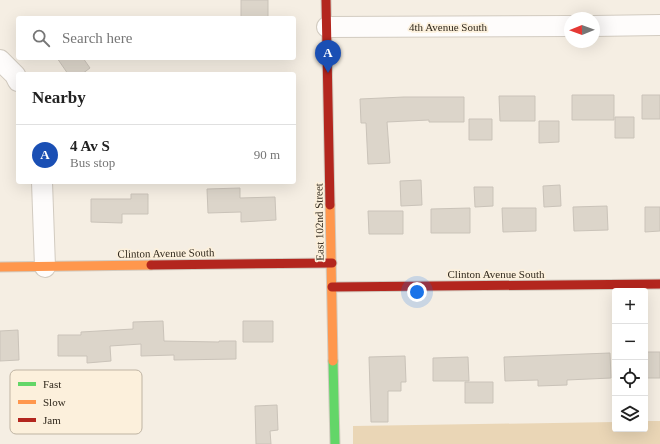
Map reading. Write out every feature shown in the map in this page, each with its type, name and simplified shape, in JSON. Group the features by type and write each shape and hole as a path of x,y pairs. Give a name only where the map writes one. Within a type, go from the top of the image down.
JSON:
{"street":[{"name":"East 102nd Street","path":"326,0 335,444"},
{"path":"600,26 660,25"},
{"name":"4th Avenue South","path":"327,27 564,26"},
{"path":"0,60 16,77"},
{"path":"42,184 45,267"},
{"name":"Clinton Avenue South","path":"0,267 332,263"},
{"name":"Clinton Avenue South","path":"332,287 660,284"}],"shaded area":[{"path":"648,421 660,421 660,444 353,444 353,426 612,422 612,432 648,432"}],"building":[{"path":"241,0 268,0 268,16 241,16"},
{"path":"58,60 84,60 90,68 85,72 67,72"},
{"path":"572,95 614,95 614,120 572,120"},
{"path":"642,95 660,95 660,119 642,119"},
{"path":"499,96 535,96 535,121 500,121"},
{"path":"464,97 464,122 429,122 429,120 387,122 390,163 368,164 366,123 361,123 360,99"},
{"path":"615,117 634,117 634,138 615,138"},
{"path":"469,119 492,119 492,140 469,140"},
{"path":"539,121 559,121 559,142 539,143"},
{"path":"421,180 422,205 401,206 400,181"},
{"path":"560,185 561,206 544,207 543,186"},
{"path":"474,187 493,187 493,206 475,207"},
{"path":"240,188 240,198 275,197 276,220 241,222 241,212 208,213 207,189"},
{"path":"131,194 148,194 148,214 122,214 122,223 91,222 91,199 131,199"},
{"path":"607,206 608,230 574,231 573,207"},
{"path":"645,207 660,207 660,231 645,232"},
{"path":"470,208 470,233 431,233 431,209"},
{"path":"502,208 536,208 536,231 503,232"},
{"path":"368,211 403,211 403,234 369,234"},
{"path":"163,321 164,341 236,341 236,359 174,360 174,355 141,356 141,344 110,346 111,361 87,363 87,356 58,356 58,335 81,335 81,332 133,329 133,322"},
{"path":"243,321 273,321 273,342 243,342"},
{"path":"18,330 19,360 0,361 0,331"},
{"path":"648,352 660,352 660,378 648,378"},
{"path":"610,353 611,378 567,380 567,385 538,386 538,380 505,381 504,357"},
{"path":"405,356 406,382 401,382 401,391 388,391 388,422 371,422 369,357"},
{"path":"468,357 469,381 433,381 433,358"},
{"path":"465,382 493,382 493,403 465,403"},
{"path":"277,405 278,430 270,431 271,444 256,444 255,406"}],"traffic: fast":[{"path":"333,361 335,444"}],"traffic: slow":[{"path":"330,205 333,361"},
{"path":"0,267 151,265"}],"traffic: jam":[{"path":"326,0 330,205"},
{"path":"151,265 332,263"},
{"path":"332,287 660,284"}],"place":[{"name":"4 Av S","path":"328,73"}]}
